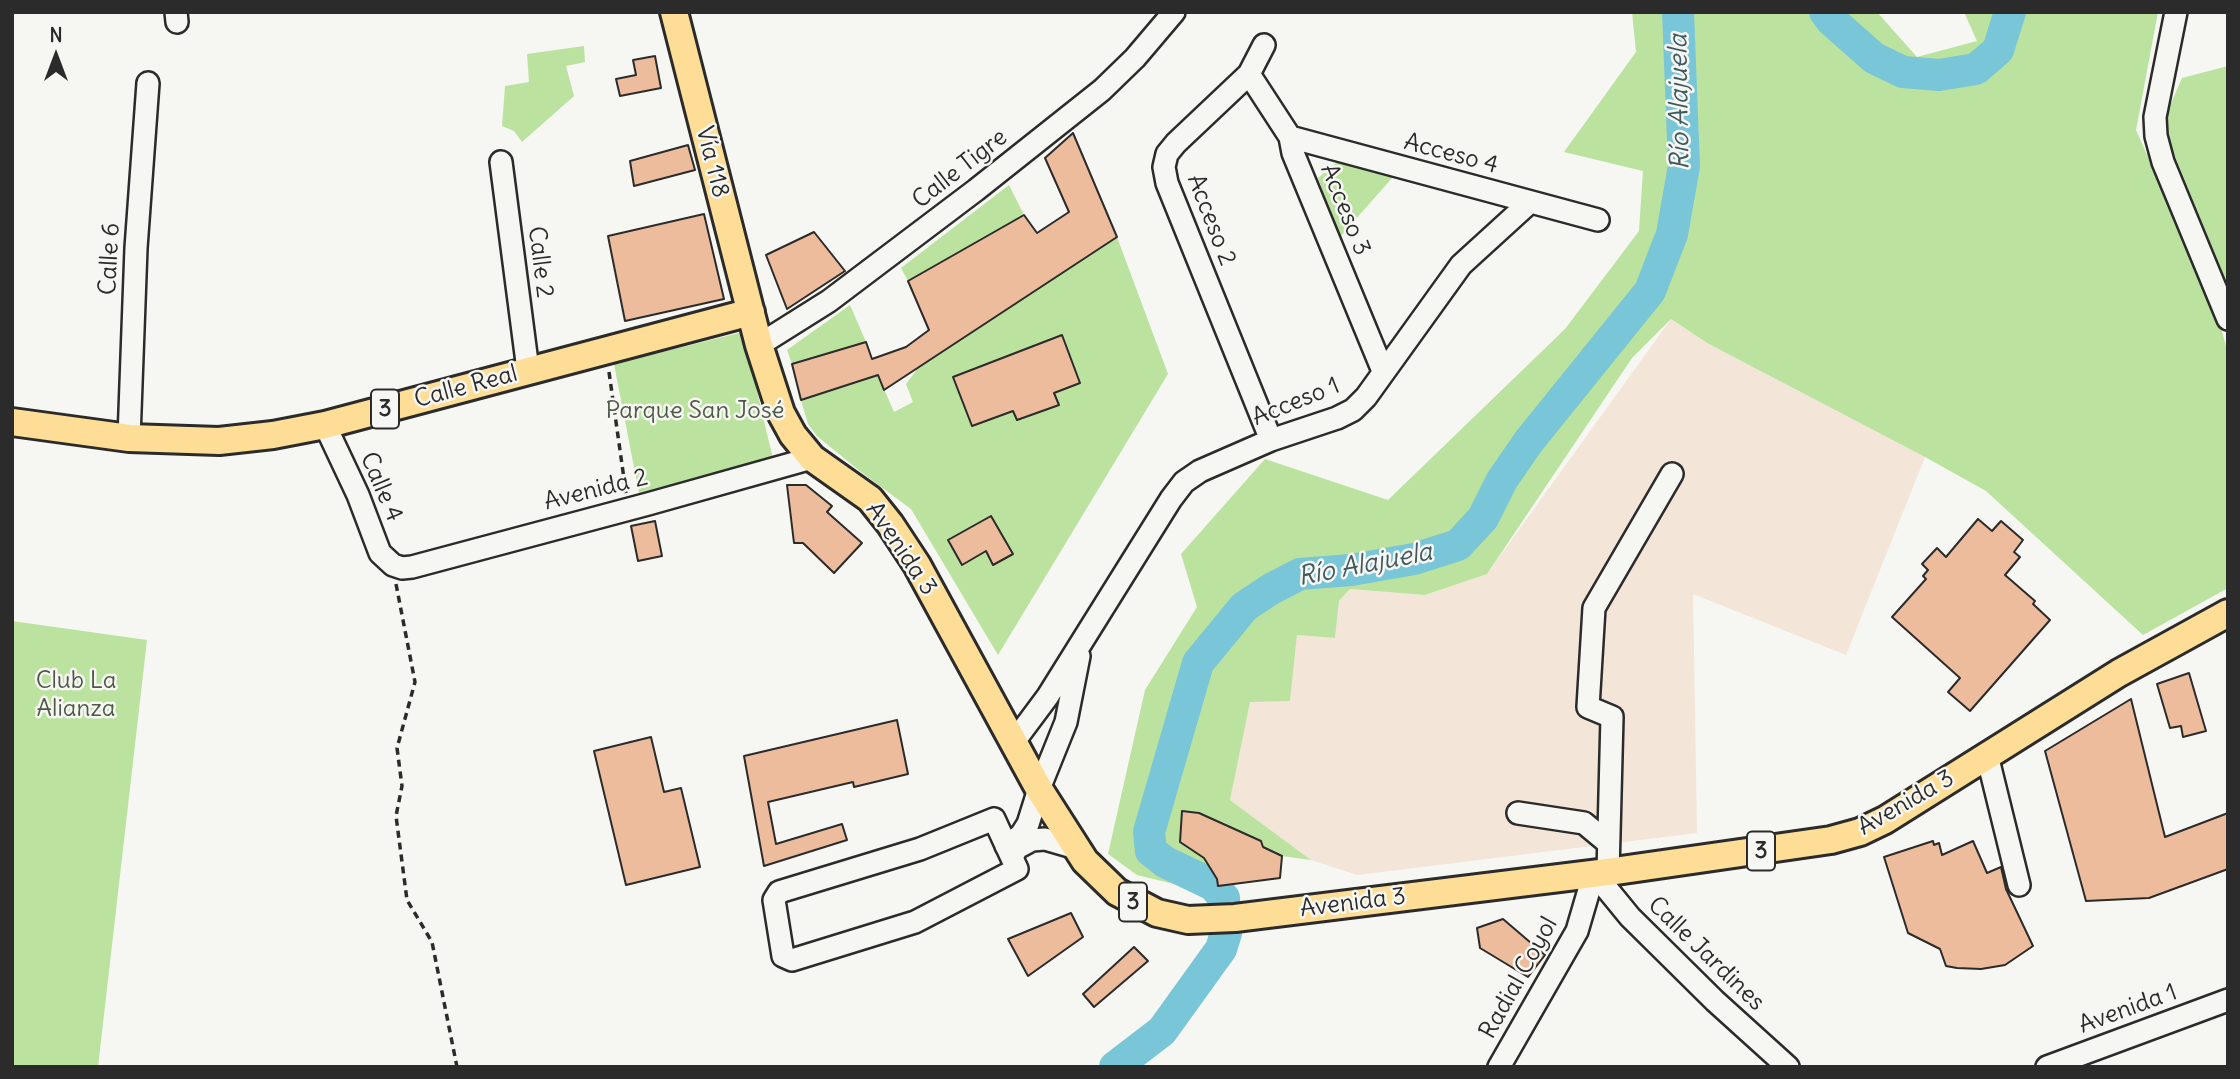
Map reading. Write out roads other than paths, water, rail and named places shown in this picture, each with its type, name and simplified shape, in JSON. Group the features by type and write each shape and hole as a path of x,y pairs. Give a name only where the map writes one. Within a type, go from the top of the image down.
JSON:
{"main road":[{"name":"Vía 118","path":"674,12 751,312"},
{"name":"Avenida 3","path":"751,312 781,413 793,435 812,458 870,499 890,524 917,565 1013,743 1076,848 1104,882 1138,905 1171,918 1223,919 1601,873 1797,846 1860,832 1906,808 2119,673 2228,613"},
{"name":"Calle Real","path":"12,422 128,438 219,441 325,425 751,312"}],"street":[{"name":"Calle Tigre","path":"759,345 829,301 1102,90 1135,58 1174,12"},
{"path":"2176,12 2155,117 2156,136 2163,162 2228,319"},
{"name":"Acceso 2","path":"1264,45 1249,74 1176,143 1167,154 1164,167 1167,183 1270,440"},
{"name":"Acceso 3","path":"1249,74 1290,137 1293,153 1383,372"},
{"name":"Calle 6","path":"128,438 136,248 148,83"},
{"name":"Acceso 4","path":"1290,137 1598,220"},
{"name":"Calle 2","path":"501,162 528,370"},
{"name":"Acceso 1","path":"1013,743 1048,696 1184,482 1200,471 1270,440 1353,410 1366,397 1461,265 1529,203"},
{"name":"Calle 4","path":"325,425 358,495 380,553 393,565"},
{"name":"Avenida 2","path":"393,565 412,567 812,458"},
{"name":"Radial Coyol","path":"1499,1067 1577,931 1601,873 1608,843 1612,717 1588,708 1594,608 1672,474"},
{"name":"Acceso 1","path":"1009,851 1028,824 1066,722 1082,640"},
{"path":"1987,755 2019,886"},
{"path":"1518,813 1584,823 1608,843"},
{"name":"Acceso 1","path":"995,819 1009,851 1017,869 915,922 792,960 783,956 774,900 779,892 920,849 995,819"},
{"path":"1009,851 1032,840 1045,839 1076,848"},
{"name":"Calle Jardines","path":"1601,873 1639,927 1714,1001 1788,1067"},
{"name":"Avenida 1","path":"2047,1067 2228,1000"}],"waterway":[{"name":"Río Alajuela","path":"1115,1067 1162,1031 1221,949 1226,933 1224,898 1213,885 1165,862 1151,851 1149,832 1198,663 1244,607 1300,574 1351,570 1414,559 1458,545 1483,518 1502,480 1529,441 1650,291 1672,234 1684,166 1678,12"},
{"name":"Río Alajuela","path":"1825,12 1874,58 1903,72 1939,75 1976,69 1998,50 2010,12"}],"park label":[{"name":"Parque San José","path":"695,411"},
{"name":"Club La Alianza","path":"76,695"}]}
